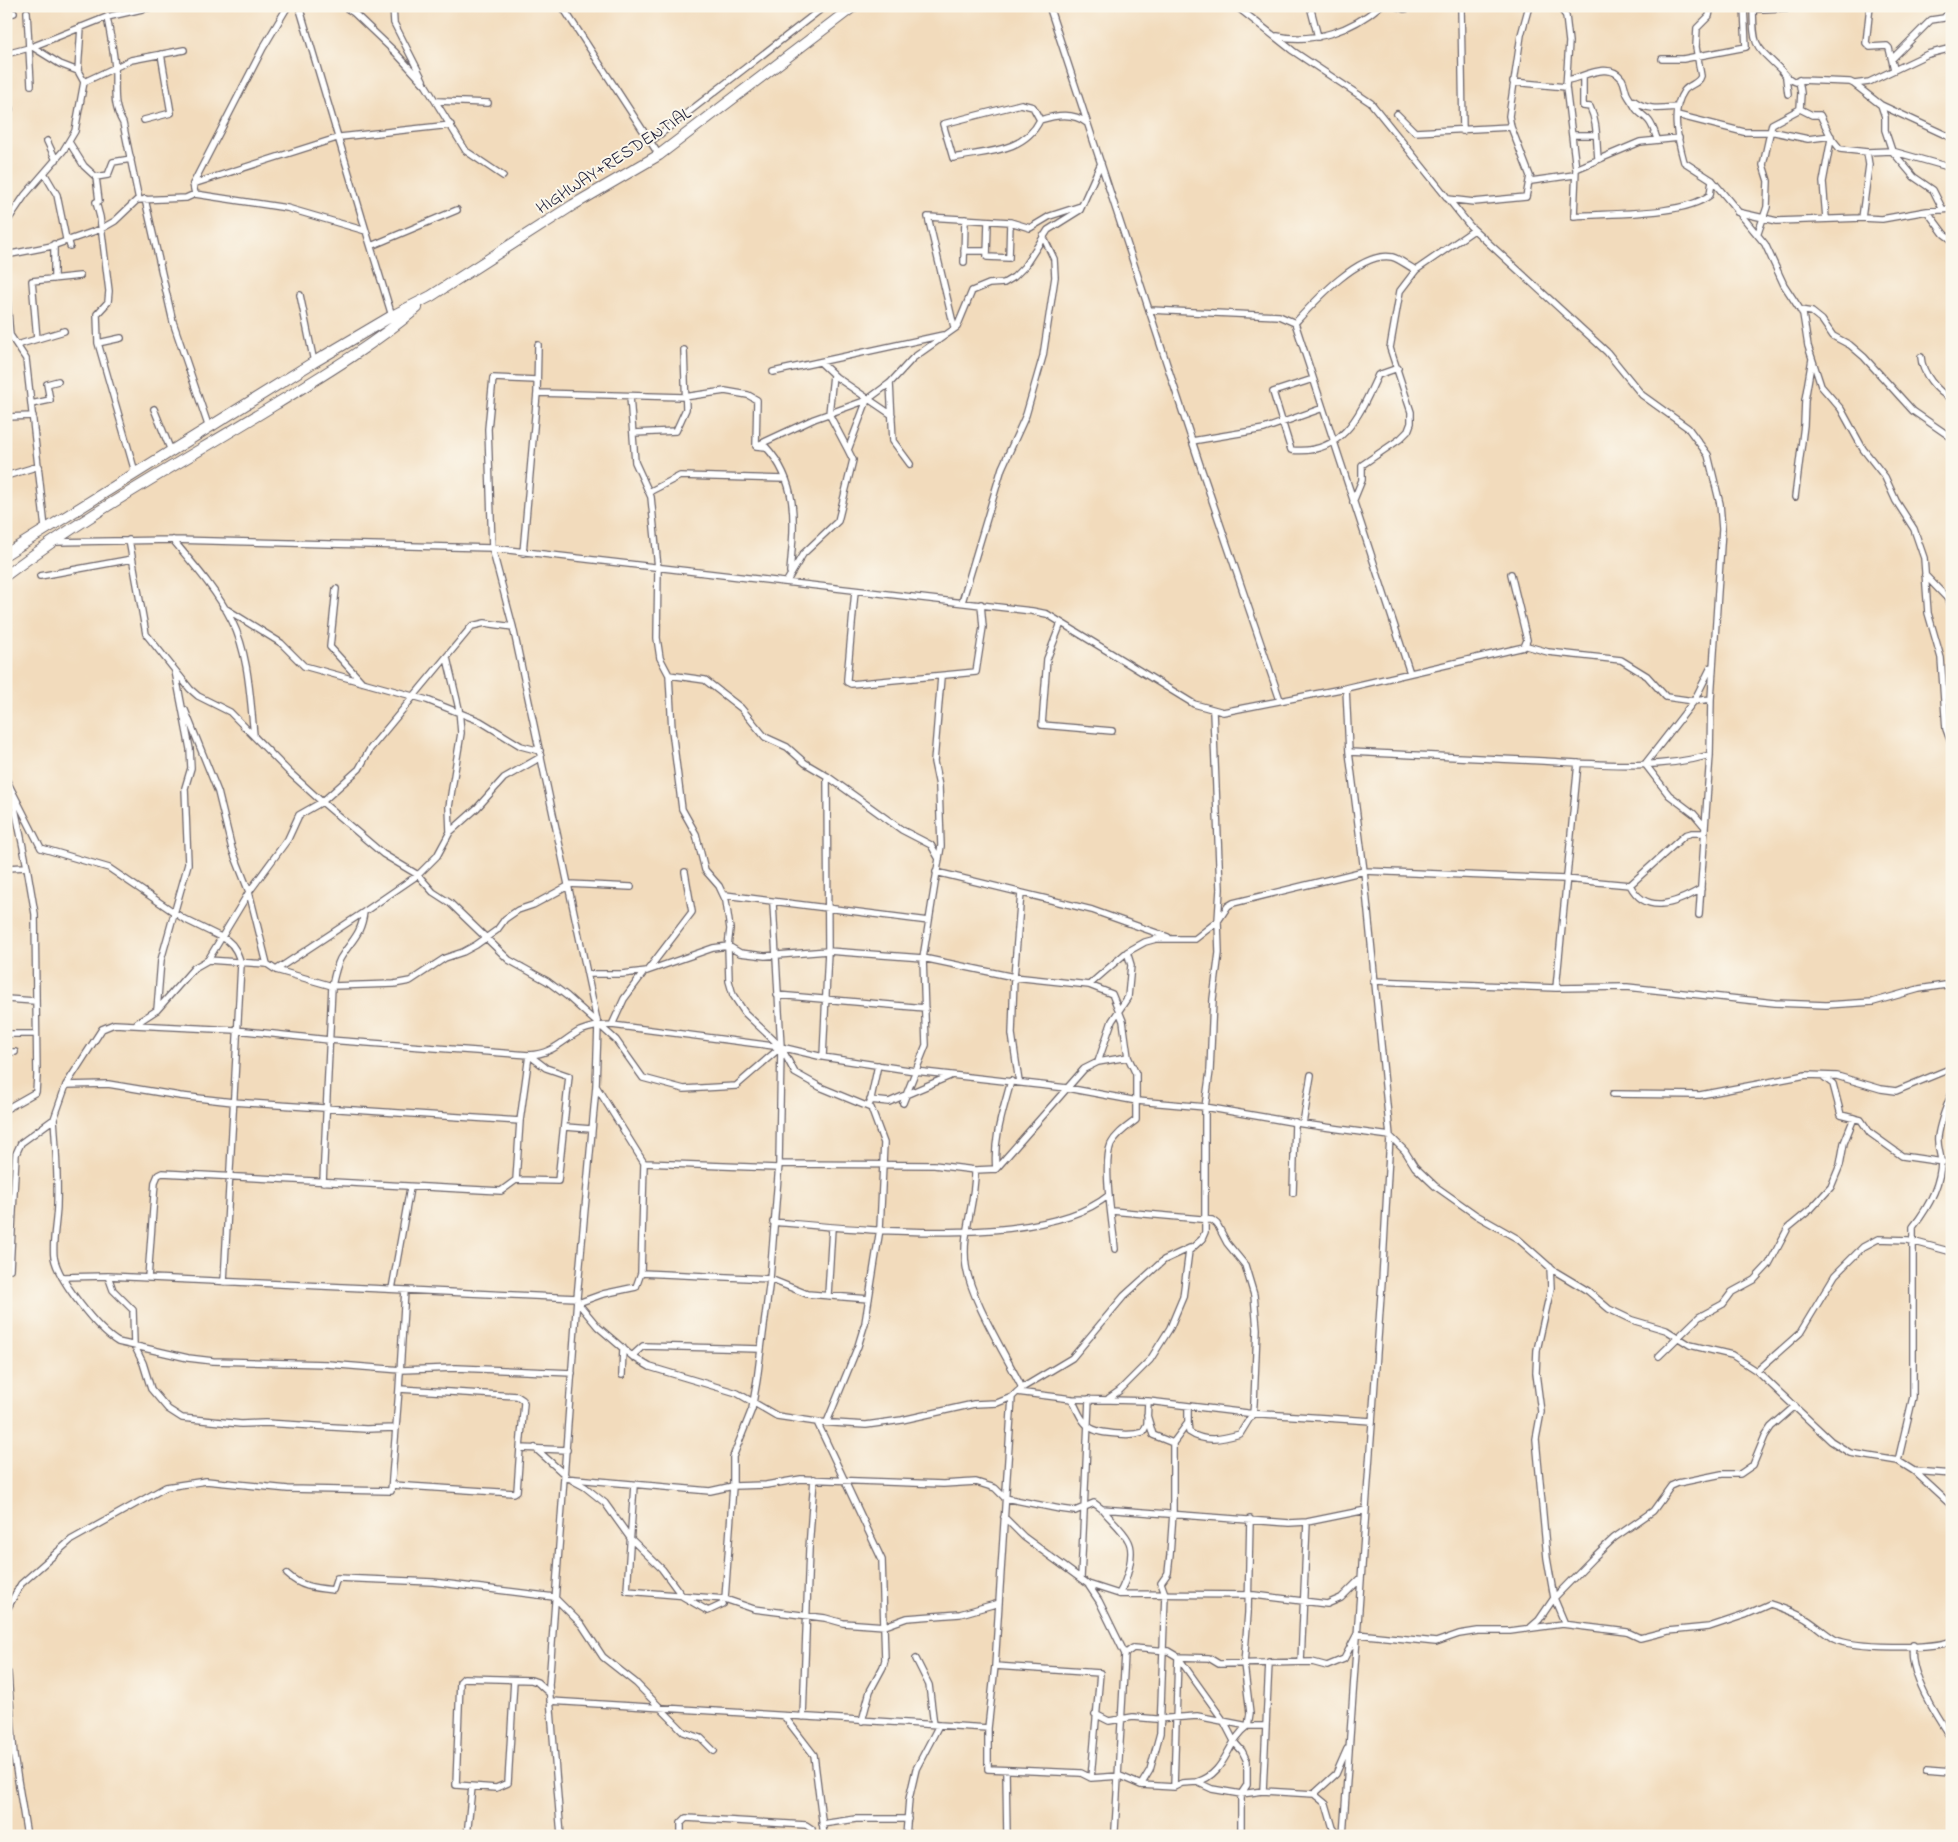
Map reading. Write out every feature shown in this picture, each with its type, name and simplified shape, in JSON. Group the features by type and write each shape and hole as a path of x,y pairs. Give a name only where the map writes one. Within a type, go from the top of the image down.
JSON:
{"highway":[{"name":"HIGHWAY+RESDENTIAL","path":"431,296 573,205 659,155 854,6"},
{"path":"6,554 314,362 392,316 431,296"},
{"path":"6,575 51,542 334,368 380,337 431,296"}],"street":[{"path":"6,54 30,47 107,17 134,9 155,6"},
{"path":"195,194 193,184 263,48 288,6"},
{"path":"299,6 392,316"},
{"path":"343,6 354,13 426,86 437,101 466,151 503,176"},
{"path":"393,6 394,23 426,86"},
{"path":"562,6 659,155"},
{"path":"650,142 826,6"},
{"path":"1049,6 1192,441 1280,700"},
{"path":"1236,6 1330,77 1371,103 1474,230 1593,338 1642,395 1688,428 1708,455 1720,504 1722,529 1699,915"},
{"path":"1310,6 1318,37"},
{"path":"1275,35 1294,40 1338,33 1380,6"},
{"path":"1396,6 1404,9 1417,6"},
{"path":"1461,6 1463,131"},
{"path":"1448,199 1474,202 1526,197 1531,181 1511,127 1510,102 1521,35 1529,6"},
{"path":"1559,6 1566,16 1567,28 1568,118 1572,135 1575,172 1574,216 1671,209 1699,203 1710,195 1712,180"},
{"path":"1705,6 1710,12 1703,24 1697,28 1697,55 1701,71 1700,80 1683,92 1677,107 1679,138 1684,162 1712,180 1758,233 1800,310 1812,359 1820,376 1821,386 1841,409 1863,449 1885,478 1896,501 1914,529 1923,552 1928,613 1941,658 1946,729 1952,745"},
{"path":"1715,6 1785,9 1820,6"},
{"path":"1870,6 1866,43 1870,47 1887,46 1894,69"},
{"path":"1662,59 1683,58 1746,48 1742,8"},
{"path":"1753,8 1753,37 1769,61 1786,78 1788,94"},
{"path":"1892,59 1931,20 1944,18 1952,8"},
{"path":"28,12 31,85"},
{"path":"6,14 14,13"},
{"path":"107,17 115,68 114,98 117,113 123,123 130,159 173,322 209,428"},
{"path":"6,223 25,195 56,160 75,132 84,82 78,71 81,27"},
{"path":"30,47 60,64 78,71"},
{"path":"1854,84 1869,82 1928,54 1952,48"},
{"path":"84,82 130,60 184,50"},
{"path":"144,120 171,114 161,54"},
{"path":"1513,82 1567,84 1583,78 1592,72 1606,70 1616,73 1623,80 1628,96 1640,106 1653,108 1677,107"},
{"path":"1583,78 1583,106 1590,107 1597,123 1595,135 1598,158"},
{"path":"1786,78 1796,82 1799,80 1850,82 1880,105 1952,138"},
{"path":"1799,80 1802,93 1800,109"},
{"path":"1632,100 1636,110 1650,121 1657,139"},
{"path":"437,101 488,103"},
{"path":"1040,120 1033,107 1021,104 943,124 953,158 994,149 1004,150 1024,141 1035,131 1040,120 1055,115 1069,115 1082,118 1087,123"},
{"path":"1880,105 1892,151 1914,177 1933,190 1942,210"},
{"path":"1758,233 1767,206 1768,181 1763,165 1769,132 1772,124 1800,109 1820,115 1831,137 1840,149 1867,152 1892,151 1952,168"},
{"path":"1397,114 1416,132 1511,127"},
{"path":"1678,115 1744,132 1787,134 1808,140 1831,137"},
{"path":"193,184 338,138 451,125"},
{"path":"1572,135 1595,135"},
{"path":"1826,218 1823,182 1831,137"},
{"path":"1531,181 1575,172 1598,158 1632,144 1657,139 1679,138"},
{"path":"47,141 56,160"},
{"path":"69,142 84,166 96,177 99,201 96,202 102,228 109,291 108,302 97,314 98,343 135,472"},
{"path":"1862,218 1869,165 1867,152"},
{"path":"96,177 108,175 113,162 130,159"},
{"path":"756,446 829,414 869,400 890,383 913,358 954,327 957,327 972,292 989,284 1004,283 1014,276 1024,267 1048,230 1080,210 1100,163"},
{"path":"44,173 57,195 70,246"},
{"path":"6,255 54,244 102,228 115,221 142,199 186,198 195,194 287,208 366,231"},
{"path":"954,327 928,217 1010,222 1030,228 1050,216 1081,206"},
{"path":"1737,211 1777,221 1826,218 1882,219 1926,211 1952,209"},
{"path":"370,246 457,210"},
{"path":"1926,211 1944,234 1952,240"},
{"path":"964,262 965,219"},
{"path":"988,221 987,257 1009,258 1010,222"},
{"path":"1353,502 1362,480 1362,465 1400,439 1408,431 1411,423 1412,412 1390,348 1400,291 1416,270 1474,230"},
{"path":"962,602 1002,468 1026,415 1043,356 1055,277 1054,259 1043,236"},
{"path":"54,244 54,279"},
{"path":"964,251 987,251"},
{"path":"1295,323 1335,283 1348,273 1373,259 1392,257 1416,270"},
{"path":"37,339 32,281 80,276"},
{"path":"6,288 8,333 26,360 45,528"},
{"path":"300,295 314,362"},
{"path":"1150,310 1279,316 1295,323 1410,673"},
{"path":"1800,310 1812,312 1822,320 1833,336 1850,345 1864,357 1913,412 1952,438"},
{"path":"17,345 64,331"},
{"path":"773,372 945,334"},
{"path":"98,343 121,338"},
{"path":"523,553 537,392 538,346"},
{"path":"634,433 676,430 686,409 684,397 684,350"},
{"path":"1921,357 1922,366 1937,388 1952,399"},
{"path":"1795,497 1812,359"},
{"path":"820,362 833,375 892,414"},
{"path":"1313,379 1273,392 1291,450 1307,452 1334,442 1349,429 1359,416 1378,375 1398,368"},
{"path":"788,578 803,554 838,521 852,460 829,414 833,375"},
{"path":"536,380 492,378 488,429 492,548 513,627 598,1025 596,1086 577,1301 566,1477 554,1597 549,1692 561,1836"},
{"path":"31,404 50,400 47,384 58,381"},
{"path":"890,383 893,441 910,464"},
{"path":"537,392 684,397 725,392 748,395 757,400 756,446"},
{"path":"630,396 635,462 649,492 658,568 657,638 660,658 669,675 672,730 682,809 696,834 705,870 725,895 730,929 728,946 729,981 733,995 746,1014 781,1047 795,1073 820,1087 871,1108"},
{"path":"848,450 869,400"},
{"path":"1192,441 1264,429 1323,408"},
{"path":"154,409 171,451"},
{"path":"6,418 33,416"},
{"path":"756,446 766,446 780,462 794,512 788,578"},
{"path":"6,476 39,466"},
{"path":"649,492 680,476 785,479"},
{"path":"130,540 146,634 190,690 228,711 322,802 383,854 418,875 433,892 450,903 509,960 547,981 567,996 616,1040 643,1078 684,1089 736,1086 781,1047"},
{"path":"51,542 172,540 492,548 658,568 788,578 855,591 981,604 1044,613 1194,704 1213,710 1234,711 1280,700 1346,688 1526,646 1548,652 1621,660 1647,676 1666,697 1694,701 1711,699"},
{"path":"172,540 202,574 233,622 245,662 254,735"},
{"path":"40,576 132,560"},
{"path":"1511,574 1526,646"},
{"path":"1925,575 1947,598 1952,610"},
{"path":"336,590 330,647 363,682"},
{"path":"855,591 847,682 941,677 976,672 983,627 981,604"},
{"path":"223,607 281,643 304,666 414,696 480,721 521,746 541,754"},
{"path":"137,1023 156,1010 194,968 208,960 249,892 288,839 299,815 322,802 358,769 370,749 472,626 484,623 513,627"},
{"path":"1061,623 1047,659 1042,725 1047,727 1112,731"},
{"path":"447,658 459,713 461,733 449,808 450,832"},
{"path":"1645,764 1694,701 1713,663"},
{"path":"156,1010 161,960 176,913 188,864 185,788 191,768 174,668"},
{"path":"669,675 705,680 741,708 765,737 787,748 805,763 902,830 931,846 939,859"},
{"path":"903,1103 926,1044 923,958 939,859 940,804 934,762 941,677"},
{"path":"1344,1836 1390,1136 1373,982 1364,871 1349,752 1346,688"},
{"path":"181,701 212,775 232,849 249,892 267,964"},
{"path":"577,1301 598,1327 632,1356 650,1367 719,1387 753,1401 777,1416 818,1422 866,1425 902,1420 974,1404 997,1403 1012,1397 1020,1390 1072,1358 1124,1296 1164,1260 1190,1248 1202,1239 1205,1232 1205,1107 1210,1071 1214,999 1219,954 1218,921 1220,889 1213,710"},
{"path":"1349,752 1578,763 1645,764 1692,760 1710,754"},
{"path":"276,970 418,875 437,856 450,832 477,808 504,778 541,754"},
{"path":"1556,988 1565,879 1578,763"},
{"path":"1645,764 1669,795 1694,814 1705,830"},
{"path":"823,1057 828,951 826,776"},
{"path":"6,779 41,848 109,868 176,913 233,944 240,964 224,1282"},
{"path":"6,1109 36,1092 35,914 13,793"},
{"path":"6,815 15,812"},
{"path":"1089,986 1127,952 1150,941 1195,939 1218,921 1228,906 1241,900 1364,871 1565,879 1630,885 1685,835 1705,830"},
{"path":"6,868 26,867"},
{"path":"612,1025 624,999 692,912 685,872"},
{"path":"936,872 1092,910 1175,940"},
{"path":"208,960 240,964 267,964 276,970 332,986 394,984 410,981 444,958 463,952 486,938 518,910 533,905 569,885 631,887"},
{"path":"1630,885 1635,896 1648,903 1661,904 1686,898 1701,889"},
{"path":"1019,1082 1012,1034 1014,977 1021,893"},
{"path":"725,895 773,903 929,921"},
{"path":"724,1601 733,1457 753,1401 770,1279 773,1222 779,1166 781,1047 773,903"},
{"path":"322,1182 332,986 339,960 357,938 362,926 364,912"},
{"path":"588,974 622,974 647,971 713,948 728,946 740,953 775,955 828,951 923,958 1014,977 1089,986 1112,994 1118,1013 1123,1021 1128,1057 1136,1074 1136,1120 1117,1135 1109,1150 1109,1195 1115,1249"},
{"path":"1098,1062 1112,1021 1128,997 1131,965 1127,952"},
{"path":"1373,982 1556,988 1627,987 1776,1003 1826,1006 1873,1002 1918,990 1952,984"},
{"path":"777,995 925,1008"},
{"path":"6,999 35,1001"},
{"path":"572,1374 456,1368 401,1370 319,1363 212,1361 134,1346 118,1342 108,1336 95,1323 62,1277 54,1257 58,1203 54,1119 66,1085 102,1029 114,1024 137,1023 236,1030 329,1040 542,1055 580,1031 598,1025 612,1025 781,1047 823,1057 914,1071 1067,1088 1136,1101 1205,1107 1303,1124 1390,1136 1406,1151 1415,1167 1436,1186 1476,1215 1518,1239 1550,1267 1588,1291 1618,1315 1666,1330 1690,1345 1732,1355 1757,1371 1795,1406 1823,1436 1844,1450 1898,1461 1914,1471 1952,1506"},
{"path":"6,1034 35,1034"},
{"path":"6,1052 14,1052"},
{"path":"516,1180 520,1121 529,1055"},
{"path":"148,1278 155,1182 158,1175 162,1173 498,1192 516,1180 558,1181 566,1127 569,1076 546,1068 529,1055"},
{"path":"644,1162 779,1166 934,1166 976,1170 996,1169 1084,1069 1098,1062 1128,1057"},
{"path":"827,1422 858,1346 869,1299 880,1229 884,1143 871,1108 870,1100 878,1065"},
{"path":"1613,1094 1700,1095 1793,1076 1819,1075 1837,1076 1896,1091 1952,1068"},
{"path":"870,1100 889,1102 952,1075"},
{"path":"1303,1124 1311,1075"},
{"path":"1819,1075 1830,1079 1833,1084 1841,1115 1861,1120 1870,1133 1902,1156 1942,1162"},
{"path":"996,1169 995,1158 1000,1116 1011,1082"},
{"path":"66,1085 108,1084 180,1096 233,1102 520,1121"},
{"path":"62,1277 108,1276 392,1289 577,1301 636,1287 640,1273 644,1162 596,1086"},
{"path":"1898,1461 1913,1396 1911,1330 1913,1227 1926,1210 1935,1192 1942,1162 1938,1140 1940,1124 1952,1093"},
{"path":"1659,1356 1699,1317 1723,1304 1732,1292 1754,1280 1769,1264 1788,1228 1811,1209 1831,1187 1840,1165 1844,1142 1854,1118"},
{"path":"10,1269 16,1154 20,1143 54,1119"},
{"path":"1293,1194 1295,1122"},
{"path":"566,1127 591,1129"},
{"path":"976,1170 976,1184 966,1232 966,1265 969,1278 985,1316 1020,1390"},
{"path":"392,1289 410,1188"},
{"path":"773,1222 832,1228 966,1232 1061,1219 1109,1195"},
{"path":"1112,1211 1205,1218 1215,1221 1227,1244 1245,1265 1248,1272 1256,1316 1253,1413 1240,1434 1226,1438 1198,1438 1189,1432 1188,1406"},
{"path":"828,1295 832,1228"},
{"path":"1757,1371 1800,1333 1829,1283 1860,1249 1878,1239 1913,1240 1952,1252"},
{"path":"1104,1399 1111,1397 1120,1390 1157,1352 1183,1297 1190,1248"},
{"path":"1550,1267 1550,1288 1537,1350 1536,1373 1541,1412 1536,1438 1547,1558 1554,1598 1565,1624"},
{"path":"640,1273 770,1279 807,1294 869,1299"},
{"path":"108,1276 113,1290 133,1310 134,1346 143,1363 151,1389 168,1409 182,1418 238,1424 265,1423 366,1429 395,1428"},
{"path":"6,1611 21,1584 71,1540 166,1487 206,1481 288,1490 391,1491 401,1370 405,1290"},
{"path":"632,1356 643,1346 760,1349"},
{"path":"622,1375 623,1348"},
{"path":"392,1485 514,1493 517,1491 524,1403 518,1396 398,1389"},
{"path":"1020,1390 1072,1400 1148,1401 1253,1413 1372,1421"},
{"path":"1012,1397 995,1666 986,1765 992,1770 1081,1773 1091,1778 1120,1776 1140,1785 1174,1787 1182,1783 1198,1782 1211,1778 1239,1733 1248,1726 1250,1713 1244,1664 1248,1613 1250,1519"},
{"path":"1072,1400 1081,1420 1091,1430 1102,1434 1134,1436 1143,1432 1148,1415"},
{"path":"1081,1578 1088,1400"},
{"path":"1148,1401 1148,1415 1153,1435 1173,1443"},
{"path":"1531,1627 1539,1620 1554,1598 1614,1538 1652,1511 1671,1486 1718,1475 1740,1474 1753,1465 1765,1436 1795,1406"},
{"path":"818,1422 882,1560 885,1626 884,1668 870,1691 862,1721"},
{"path":"1140,1785 1150,1770 1160,1734 1165,1594 1161,1583 1168,1573 1173,1513 1173,1443 1188,1423"},
{"path":"520,1448 567,1450"},
{"path":"535,1448 566,1477 585,1487 605,1503 630,1538 662,1569 682,1596 708,1611 724,1601"},
{"path":"1914,1471 1952,1474"},
{"path":"566,1477 710,1491 732,1486 814,1479 943,1484 976,1482 995,1488 1005,1498 1076,1511 1094,1503 1102,1509 1129,1541 1130,1562 1126,1581 1118,1594"},
{"path":"803,1717 806,1615 814,1479"},
{"path":"634,1485 627,1591 724,1601 754,1609 806,1615 843,1623 885,1626 908,1618 960,1614 999,1604"},
{"path":"1102,1509 1307,1522 1366,1510"},
{"path":"1004,1517 1024,1537 1088,1584 1100,1601 1125,1654 1120,1776 1115,1830"},
{"path":"1301,1662 1303,1600 1307,1571 1307,1522"},
{"path":"288,1574 296,1582 309,1588 333,1590 337,1578 433,1582 554,1597 582,1625 603,1657 636,1683 684,1732 701,1738 714,1751"},
{"path":"1088,1584 1118,1594 1247,1595 1327,1604 1335,1602 1360,1579"},
{"path":"1357,1634 1436,1642 1459,1634 1565,1624 1627,1632 1642,1638 1668,1631 1709,1627 1770,1604 1805,1619 1836,1640 1859,1646 1904,1647 1952,1641"},
{"path":"1125,1654 1133,1648 1162,1651 1178,1656 1209,1658 1219,1664 1301,1662 1327,1666 1344,1659 1357,1634"},
{"path":"1914,1645 1912,1655 1917,1674 1935,1713 1952,1740"},
{"path":"1904,1647 1912,1655"},
{"path":"1174,1787 1178,1656"},
{"path":"1178,1656 1223,1720 1234,1743 1242,1751 1247,1761 1247,1785 1241,1794 1240,1836"},
{"path":"906,1836 916,1769 937,1725 929,1685 916,1659"},
{"path":"1263,1791 1269,1662"},
{"path":"995,1666 1100,1672 1091,1778"},
{"path":"8,1673 14,1756 27,1836"},
{"path":"514,1680 508,1784 502,1787 456,1785 460,1682 464,1678 514,1680 537,1682 549,1692"},
{"path":"550,1701 988,1728"},
{"path":"1096,1714 1109,1721 1134,1717 1160,1719 1196,1716 1248,1726 1265,1726"},
{"path":"784,1716 814,1754 824,1836"},
{"path":"1314,1794 1336,1774 1349,1743"},
{"path":"1925,1770 1952,1772"},
{"path":"1006,1771 1007,1836"},
{"path":"1198,1782 1212,1789 1241,1794 1263,1791 1314,1794 1326,1804 1333,1828 1339,1836"},
{"path":"467,1836 472,1787"},
{"path":"681,1836 682,1822 686,1818 806,1825 812,1829 812,1836"},
{"path":"822,1824 856,1819 908,1819"}]}
